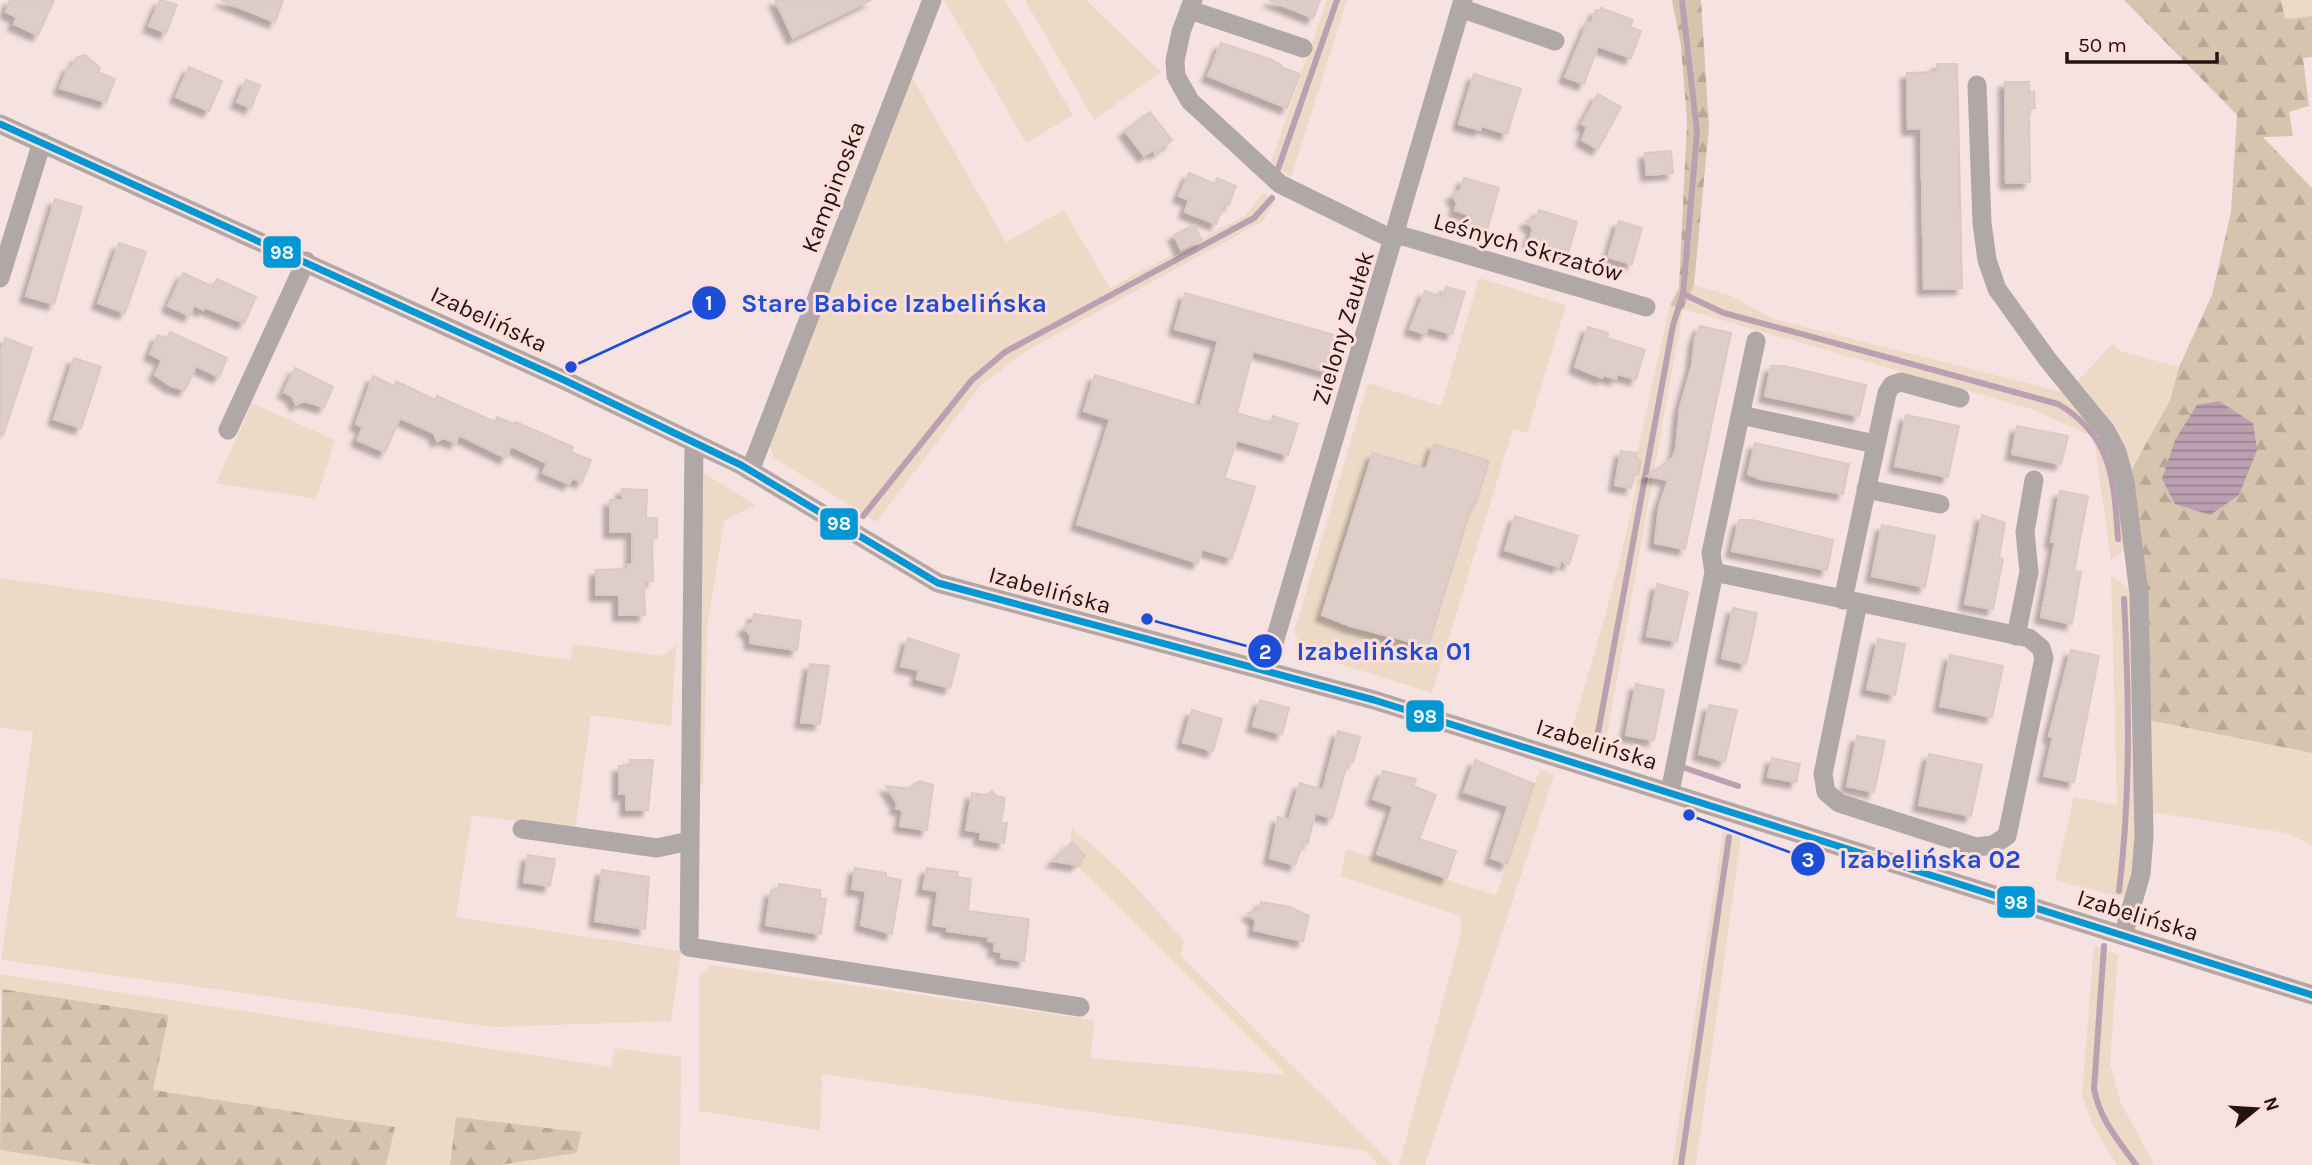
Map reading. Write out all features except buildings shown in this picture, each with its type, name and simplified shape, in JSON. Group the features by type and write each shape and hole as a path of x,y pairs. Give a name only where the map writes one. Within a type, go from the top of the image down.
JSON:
{"street":[{"name":"Kampinoska","path":"750,471 932,0"},
{"path":"1191,5 1303,48"},
{"name":"Leśnych Skrzatów","path":"1191,5 1175,61 1176,76 1189,101 1280,184 1395,237 1646,307"},
{"path":"1463,5 1555,41"},
{"name":"Zielony Zaułek","path":"1266,670 1463,5"},
{"path":"1976,85 1982,223 1987,260 1997,289 2048,360 2106,431 2117,452 2126,482 2139,594 2144,836 2141,874 2123,936"},
{"name":"Izabelińska","path":"0,124 306,261 694,443 750,471 938,583 964,593 1266,670 1670,792 2312,995"},
{"path":"0,278 42,142"},
{"path":"228,430 306,261"},
{"path":"1670,792 1714,572 1710,553 1756,341"},
{"path":"1714,572 1851,601 2016,636 2037,643 2044,658 2007,836 1993,845 1976,847 1839,803 1826,792 1823,774 1851,601 1866,489 1887,393 1892,385 1901,382 1960,398"},
{"path":"1741,415 1875,444"},
{"path":"694,443 690,947 1080,1007"},
{"path":"2016,636 2029,572 2025,532 2034,480"},
{"path":"1866,489 1940,504"},
{"path":"522,829 657,848 689,841"}],"shaded area":[{"path":"944,0 1005,0 1073,115 1026,143"},
{"path":"1025,0 1086,0 1161,72 1094,120"},
{"path":"1327,0 1347,0 1291,178 1271,162"},
{"path":"2281,0 2312,0 2312,16 2284,19"},
{"path":"911,76 1006,242 1064,210 1110,288 1246,215 1263,193 1275,201 1263,221 1026,351 980,386 876,522 773,457 768,439"},
{"path":"1479,278 1566,305 1527,433 1513,429 1432,693 1305,653 1294,632 1368,383 1441,406"},
{"path":"1694,285 1731,296 1774,319 2066,393 2079,404 2118,466 2127,548 2111,560 2094,437 2031,409 1683,309 1605,746 1570,735 1610,599 1627,530 1641,460 1636,459 1637,453 1670,305 1683,308"},
{"path":"2112,344 2121,351 2179,367 2170,400 2131,471 2075,384"},
{"path":"2219,401 2253,423 2257,450 2239,495 2210,515 2175,504 2162,479 2175,440 2197,405"},
{"path":"252,403 335,440 316,499 216,483"},
{"path":"704,473 755,505 724,521 707,629 703,785 695,783"},
{"path":"2111,575 2130,589 2136,856 2124,898 2055,880 2074,797 2117,805"},
{"path":"0,578 570,660 573,644 662,656 676,645 671,726 591,715 575,830 472,815 456,917 681,951 671,1021 493,1027 1,960 33,732 0,728"},
{"path":"2148,720 2312,753 2312,845 2286,833 2151,812"},
{"path":"1540,769 1554,775 1425,1165 1399,1165 1462,929 1460,916 1340,876 1346,849 1496,895"},
{"path":"1072,829 1145,896 1184,941 1180,955 1393,1165 1379,1165 1365,1151 822,1074 820,1130 699,1111 699,975 712,965 1095,1020 1090,1058 1286,1075 1076,865 1085,856 1070,841"},
{"path":"1723,832 1741,838 1696,1165 1672,1165"},
{"path":"2094,945 2118,955 2110,1063 2120,1101 2154,1165 2117,1165 2093,1126 2082,1095"},
{"path":"0,974 611,1067 615,1048 681,1057 680,1165 500,1165 577,1153 456,1118 450,1165 386,1165 394,1127 153,1090 169,1015 2,989 0,1000"},
{"path":"0,1150 96,1165 0,1165"}],"green space":[{"path":"1672,0 1701,0 1709,127 1694,285 1683,309 1670,305 1679,288 1687,121 1681,46"},
{"path":"2124,0 2281,0 2285,19 2312,16 2312,57 2303,58 2309,106 2289,112 2293,136 2263,137 2312,188 2312,753 2148,720 2131,471 2170,400 2179,367 2212,295 2231,212 2237,115"},
{"path":"2,989 169,1015 153,1090 395,1127 386,1165 96,1165 0,1150"},
{"path":"456,1117 581,1132 577,1153 500,1165 450,1165"}],"waterway":[{"path":"1278,169 1337,0"},
{"path":"1597,738 1673,325 1683,294 1697,132 1682,0"},
{"path":"863,516 972,380 1005,352 1254,218 1272,198"},
{"path":"1683,294 1724,313 2058,404 2076,417 2100,446 2112,480 2118,539"},
{"path":"2119,891 2126,818 2128,745 2124,599"},
{"path":"1685,768 1738,786"},
{"path":"1681,1165 1729,837"},
{"path":"2104,946 2094,1089 2105,1120 2136,1165"}],"transit line":[{"name":"98","path":"0,124 564,380 741,465 938,583 1374,700 2312,995"}],"place":[{"name":"Stare Babice Izabelińska","path":"571,367"},
{"name":"Izabelińska 01","path":"1147,619"},
{"name":"Izabelińska 02","path":"1689,815"}]}
